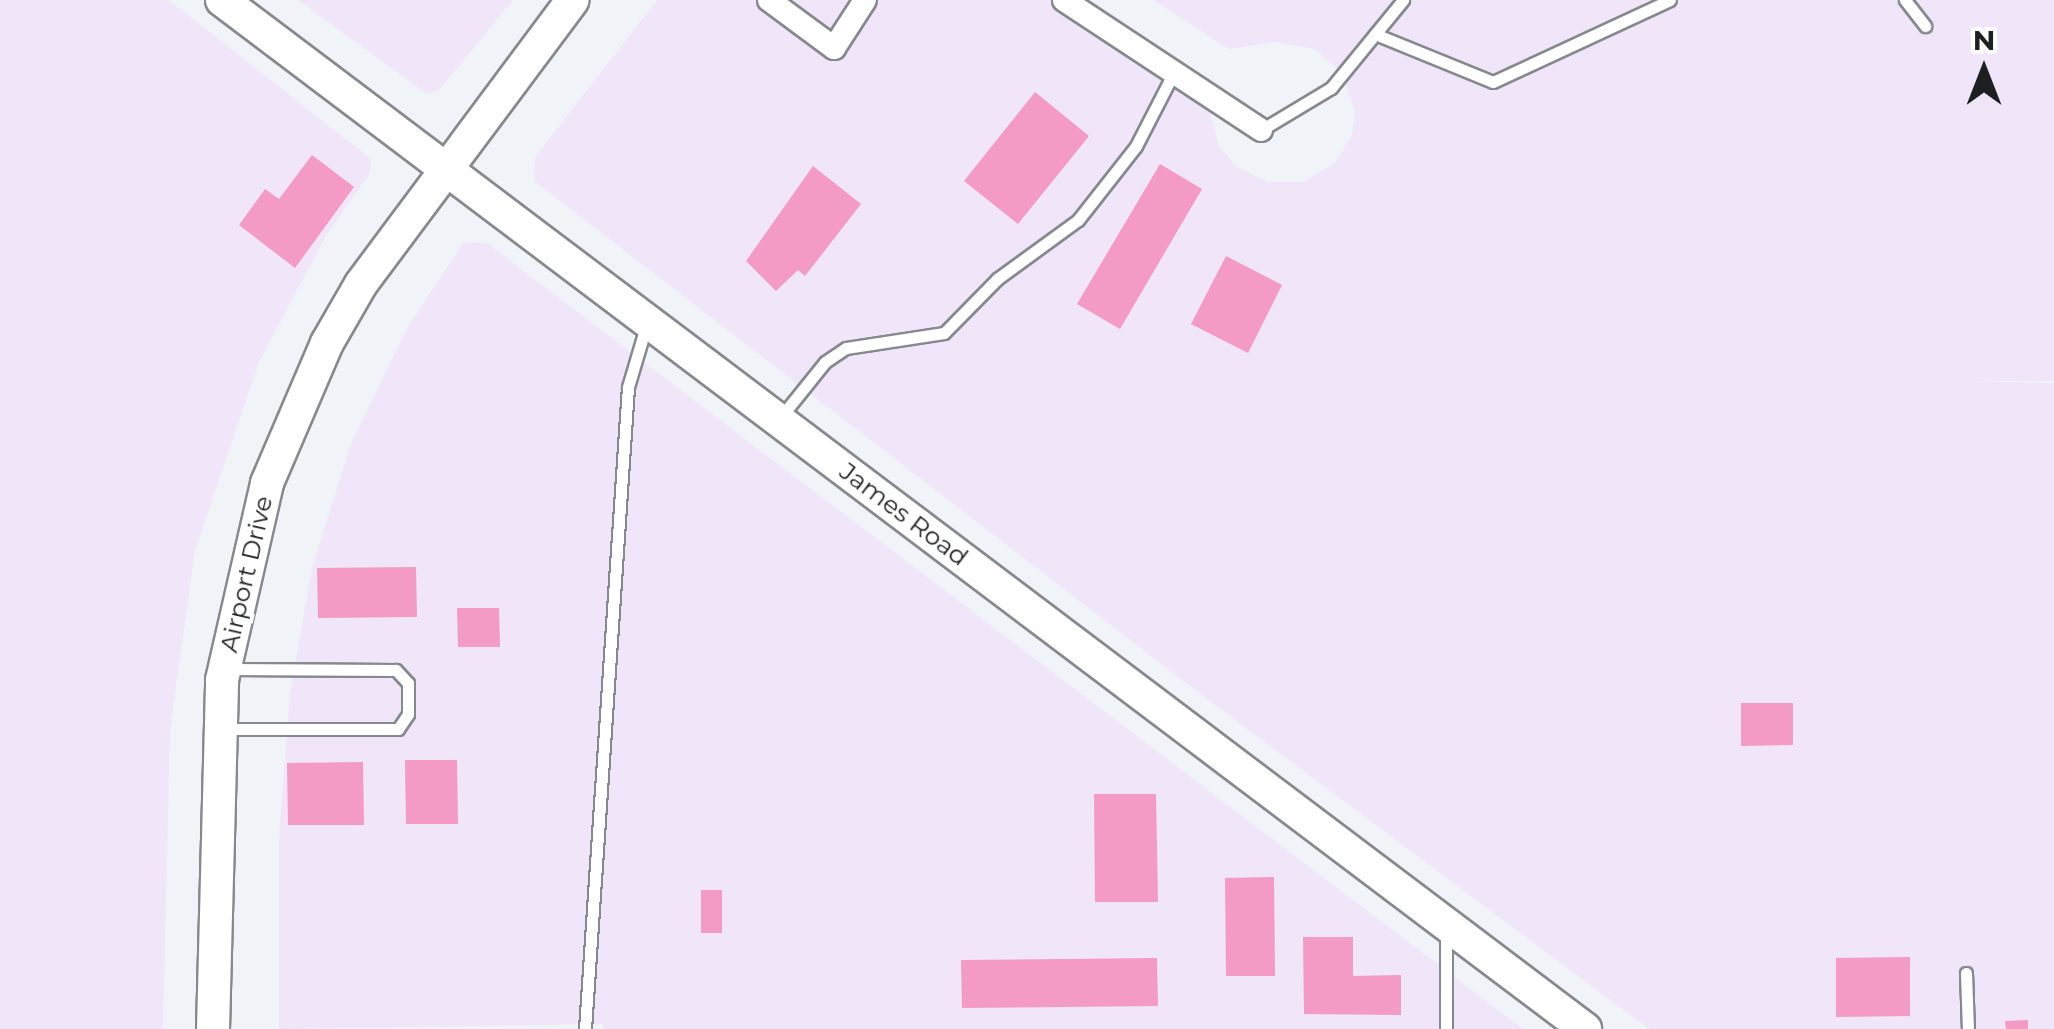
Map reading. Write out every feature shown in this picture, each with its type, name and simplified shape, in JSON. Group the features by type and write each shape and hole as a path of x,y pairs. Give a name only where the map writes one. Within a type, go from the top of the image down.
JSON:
{"main road":[{"name":"James Road","path":"222,0 1585,1029"},
{"name":"Airport Drive","path":"213,1029 218,729 224,669 248,547 291,419 361,284 444,166 573,0"}],"street":[{"path":"769,0 834,48 865,0"},
{"path":"1064,0 1172,76 1261,130"}],"lane":[{"path":"1261,130 1332,88 1402,0"},
{"path":"1375,34 1492,82 1670,0"},
{"path":"1904,0 1925,26"},
{"path":"779,419 825,362 846,348 944,333 997,279 1078,220 1136,146 1172,76"},
{"path":"585,1029 628,387 648,321"},
{"path":"218,729 398,729 408,714 408,683 396,670 224,669"},
{"path":"1446,923 1446,1029"},
{"path":"1966,973 1968,1029"}],"shaded area":[{"path":"0,0 169,0 371,159 370,173 327,234 259,362 195,551 170,731 163,1029 0,1029"},
{"path":"298,0 513,0 439,90 427,94"},
{"path":"657,0 1054,0 1208,106 1219,146 1237,167 1268,182 1303,182 1335,163 1352,135 1355,112 1342,72 1314,49 1275,42 1229,49 1153,0 2054,0 2054,381 1953,381 2054,383 2054,1029 1649,1029 1191,687 534,181 535,157"},
{"path":"464,242 487,243 1523,1029 603,1029 603,1024 279,1029 279,837 290,694 312,567 351,444 407,328"}],"building":[{"path":"1035,92 1089,136 1018,224 964,181"},
{"path":"312,155 354,187 295,268 239,225 265,189 279,199"},
{"path":"1160,164 1202,189 1120,329 1077,304"},
{"path":"813,166 861,204 805,276 798,270 776,291 746,261"},
{"path":"1226,256 1282,285 1248,353 1191,324"},
{"path":"416,567 417,617 318,618 317,568"},
{"path":"457,608 499,608 500,647 458,647"},
{"path":"1741,703 1793,703 1793,745 1741,746"},
{"path":"405,760 457,760 458,824 406,824"},
{"path":"363,762 364,825 288,825 287,763"},
{"path":"1094,794 1156,794 1158,902 1095,902"},
{"path":"1274,877 1275,976 1226,976 1225,878"},
{"path":"701,890 722,890 722,933 701,933"},
{"path":"1303,937 1353,937 1353,976 1401,975 1401,1015 1304,1014"},
{"path":"1910,957 1910,1016 1836,1017 1836,958"},
{"path":"1157,958 1158,1006 962,1008 961,960"},
{"path":"2028,1020 2028,1029 2006,1029 2005,1021"}]}
